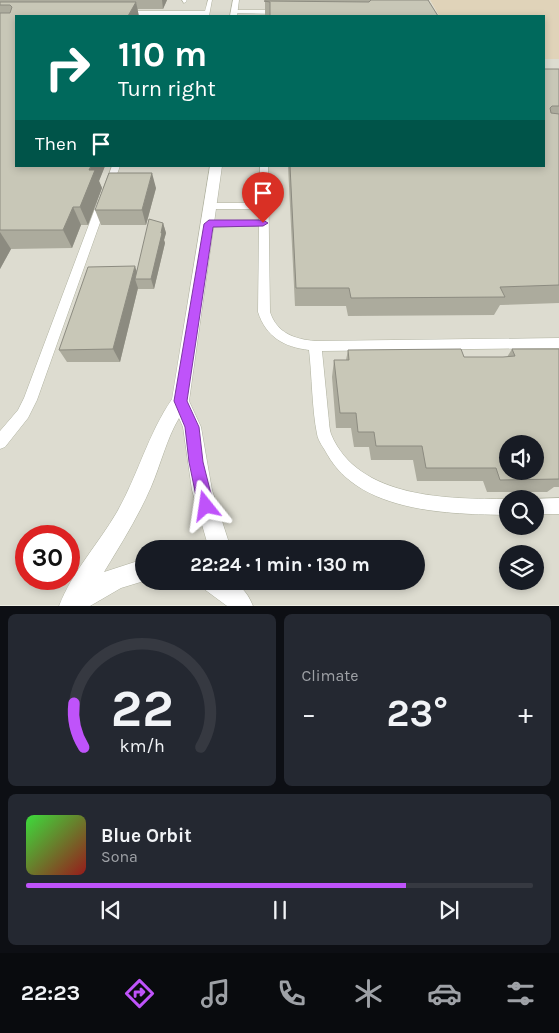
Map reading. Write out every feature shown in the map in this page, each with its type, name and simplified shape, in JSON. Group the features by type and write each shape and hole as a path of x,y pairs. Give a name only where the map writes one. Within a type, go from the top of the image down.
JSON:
{"street":[{"path":"235,14 236,0"},
{"path":"70,606 124,520 144,480 164,426 180,401 209,224 216,167"},
{"path":"180,401 192,427 202,490 217,540"},
{"path":"70,606 88,592 128,572 135,571"}],"lane":[{"path":"115,14 207,14 210,0"},
{"path":"235,14 288,13"},
{"path":"0,442 23,414 30,400 116,167"},
{"path":"264,167 264,312 266,321 275,333 283,338 298,344 315,346 559,343"},
{"path":"211,206 264,206"},
{"path":"209,224 263,223"},
{"path":"315,346 324,435 329,447 348,469 362,480 409,501 458,507 499,507"},
{"path":"544,506 559,506"}],"shaded area":[{"path":"0,0 430,0 438,15 15,15 15,167 545,167 545,59 559,59 559,605 0,605"},
{"path":"430,0 559,0 559,59 545,59 545,15 438,15"}],"building":[{"path":"371,0 428,0 437,15 270,15 270,2 264,1 369,2"},
{"path":"0,2 136,2 129,15 15,15 15,167 90,167 89,170 95,170 80,207 73,207 63,230 0,230 0,13 10,13 12,7 10,5 0,5"},
{"path":"545,69 559,69 559,106 552,106 550,108 551,113 559,114 559,285 500,287 505,297 351,298 349,288 296,288 290,167 545,167"},
{"path":"109,173 152,173 142,210 95,210"},
{"path":"149,219 163,223 162,233 151,279 135,279"},
{"path":"135,266 113,349 59,350 88,267"},
{"path":"461,349 464,357 503,357 515,356 512,349 559,349 559,479 544,479 544,435 499,435 499,477 496,468 426,468 422,446 376,446 374,432 358,432 356,413 340,413 334,360 349,360 348,350"}],"route":[{"path":"206,506 196,462 192,427 180,401 209,224 263,223"}]}
